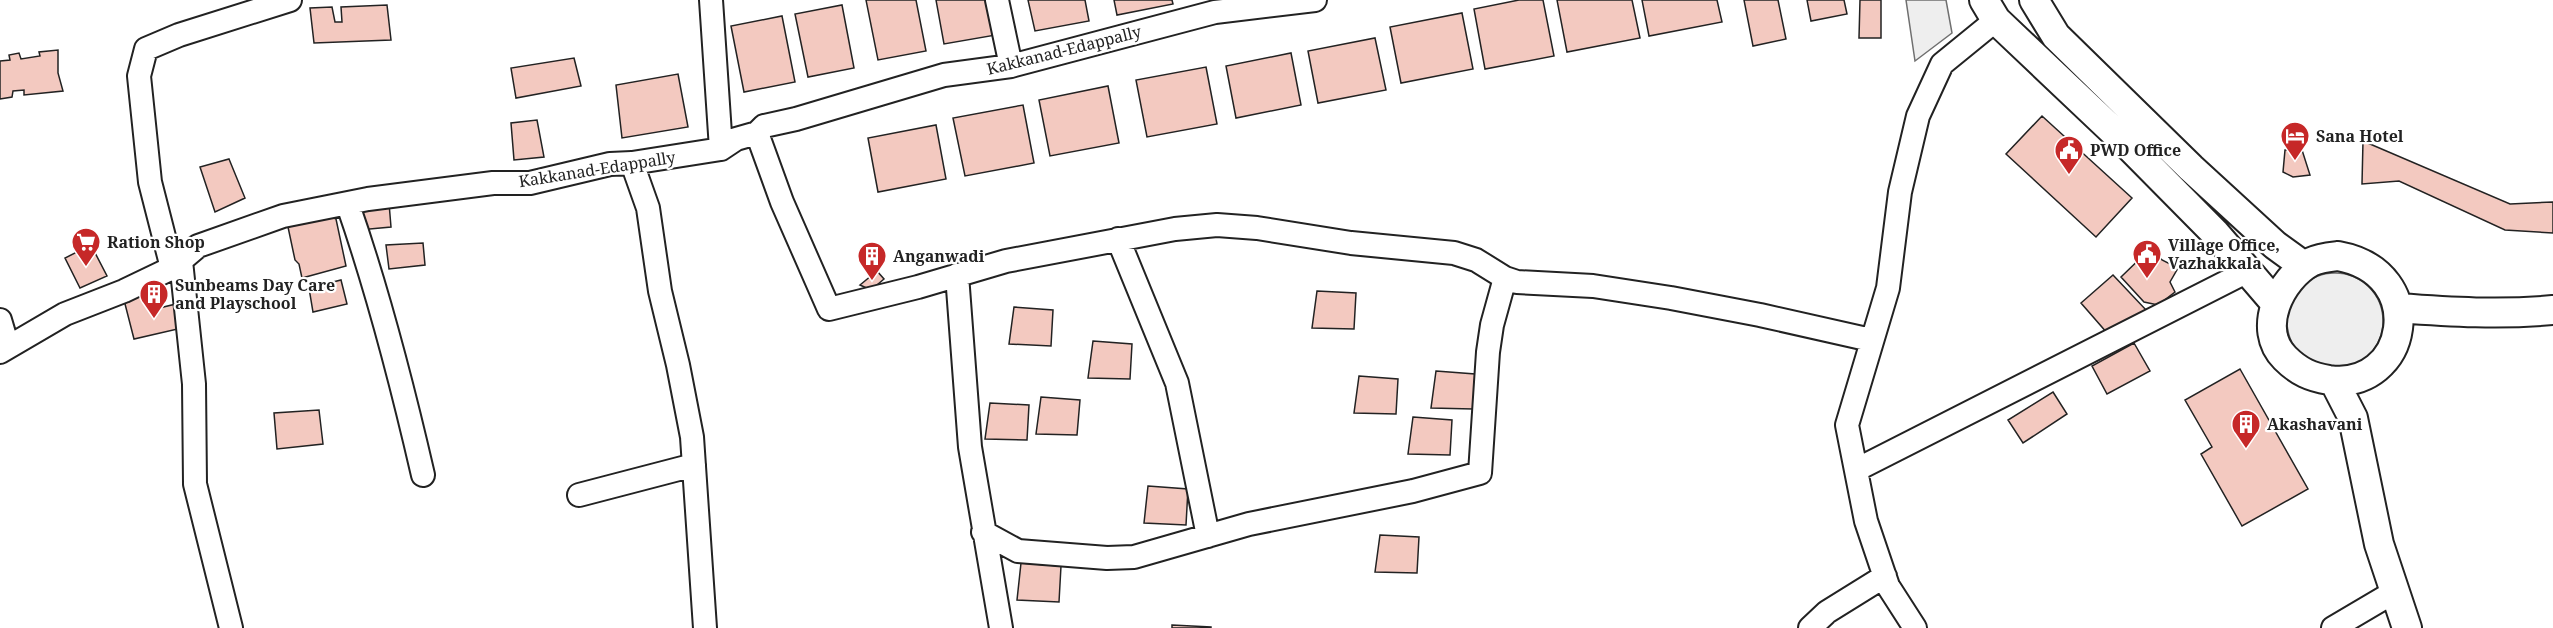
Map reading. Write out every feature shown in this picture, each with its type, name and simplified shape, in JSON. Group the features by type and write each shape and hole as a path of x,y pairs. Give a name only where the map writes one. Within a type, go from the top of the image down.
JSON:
{"main road":[{"path":"2034,0 2056,36 2190,168 2275,245 2304,266"},
{"path":"1990,10 2215,233 2276,304"},
{"path":"2338,256 2356,259 2381,275 2394,294 2400,320 2396,339 2382,362 2370,372 2351,380 2334,381 2310,377 2281,353 2275,342 2273,329 2276,304 2288,280 2304,266 2314,260 2338,256"},
{"path":"2398,308 2465,314 2509,314 2553,310"},
{"path":"2334,381 2353,418 2373,523 2407,628"}],"street":[{"path":"231,628 195,484 194,384 176,264 150,182 139,76 146,49 179,35 290,0"},
{"path":"711,0 721,149"},
{"path":"997,0 1011,66"},
{"name":"Kakkanad-Edappally","path":"4,350 65,314 124,291 176,264 198,246 246,227 315,208 493,183 530,183 610,164 632,163 721,149 736,139 757,133 764,126 776,122 796,119 944,75 1011,66 1215,12 1315,0"},
{"path":"1915,628 1888,586 1866,521 1847,425 1888,288 1900,192 1918,116 1942,64 1990,10"},
{"path":"757,133 782,202 829,309 1006,261 1175,229 1206,226 1257,228 1351,243 1454,253 1476,260 1505,278 1517,282 1593,286 1671,298 1871,340"},
{"path":"632,163 648,208 660,291 692,437 705,628"},
{"path":"348,205 369,266 393,350 423,475"},
{"path":"1118,239 1177,382 1208,536"},
{"path":"1856,470 2248,271"},
{"path":"957,275 970,447 1001,628"},
{"path":"983,532 1018,551 1107,558 1134,557 1249,524 1413,491 1480,473 1488,352 1492,325 1505,278"},
{"path":"0,320 4,350"},
{"path":"579,495 694,465"},
{"path":"1810,628 1827,612 1885,576"},
{"path":"2333,628 2394,592"}],"shaded area":[{"path":"1906,0 1946,0 1952,33 1915,61"},
{"path":"2335,273 2353,277 2369,287 2379,303 2383,321 2379,339 2369,355 2353,365 2335,369 2317,365 2301,355 2291,339 2287,321 2291,303 2301,287 2317,277"}],"building":[{"path":"866,0 916,0 926,51 878,60"},
{"path":"936,0 989,0 996,35 944,44"},
{"path":"1028,0 1085,0 1089,21 1035,31"},
{"path":"1114,0 1172,0 1173,4 1117,15"},
{"path":"1519,0 1543,0 1554,56 1485,69 1474,9"},
{"path":"1557,0 1632,0 1640,38 1567,52"},
{"path":"1642,0 1717,0 1722,22 1649,36"},
{"path":"1744,0 1778,0 1786,39 1753,46"},
{"path":"1807,0 1844,0 1847,14 1811,21"},
{"path":"1860,0 1881,0 1881,38 1859,38"},
{"path":"387,5 391,40 314,43 310,8 332,7 335,22 342,22 341,7"},
{"path":"842,5 854,68 808,77 795,14"},
{"path":"1462,13 1473,69 1401,83 1390,27"},
{"path":"782,16 795,82 744,92 731,26"},
{"path":"1375,38 1386,90 1318,103 1308,51"},
{"path":"58,50 58,73 63,91 24,95 24,90 13,91 12,97 0,99 0,61 10,60 9,55 19,53 21,59 40,56 39,52"},
{"path":"1291,53 1301,105 1236,118 1226,66"},
{"path":"574,58 581,86 516,98 511,68"},
{"path":"1206,67 1217,124 1147,137 1136,80"},
{"path":"678,74 688,127 622,138 616,85"},
{"path":"1108,86 1119,143 1050,156 1039,100"},
{"path":"1023,105 1034,163 965,176 953,118"},
{"name":"PWD Office","path":"2042,116 2132,198 2096,237 2006,154"},
{"path":"537,120 544,157 514,160 511,123"},
{"path":"936,125 946,179 878,192 868,138"},
{"path":"2363,141 2510,204 2553,202 2553,233 2505,230 2399,181 2362,184"},
{"name":"Sana Hotel","path":"2285,150 2302,150 2310,175 2293,177 2283,172"},
{"path":"229,159 245,198 215,212 200,167"},
{"path":"389,203 391,227 359,230 359,209"},
{"path":"328,215 336,219 346,266 302,278 299,264 295,260 288,227"},
{"path":"423,243 425,265 389,269 386,245"},
{"name":"Ration Shop","path":"91,245 107,276 80,288 65,258"},
{"name":"Village Office, Vazhakkala","path":"2151,248 2162,260 2178,268 2170,282 2175,292 2158,305 2144,302 2121,277"},
{"name":"Anganwadi","path":"877,271 884,279 871,290 860,285"},
{"path":"2113,275 2147,311 2108,334 2081,303"},
{"path":"341,280 347,304 313,312 309,288"},
{"path":"1317,291 1356,293 1354,329 1312,328"},
{"name":"Sunbeams Day Care and Playschool","path":"151,294 155,309 176,304 182,328 134,339 124,300"},
{"path":"1014,307 1053,310 1051,346 1009,344"},
{"path":"1093,341 1132,344 1130,379 1088,378"},
{"path":"2134,343 2150,371 2107,394 2092,366"},
{"name":"Akashavani","path":"2240,369 2308,489 2242,526 2201,454 2212,447 2185,400"},
{"path":"1436,371 1475,374 1473,409 1431,408"},
{"path":"1359,376 1398,379 1396,414 1354,413"},
{"path":"2053,392 2067,414 2023,443 2008,420"},
{"path":"1041,397 1080,400 1077,435 1036,434"},
{"path":"990,403 1029,405 1027,440 985,439"},
{"path":"319,410 323,444 277,449 274,413"},
{"path":"1413,417 1452,420 1450,455 1408,454"},
{"path":"1148,486 1188,489 1186,525 1144,523"},
{"path":"1380,535 1419,537 1417,573 1375,572"},
{"path":"1021,563 1061,566 1059,602 1017,600"},
{"path":"1172,625 1211,627 1211,628 1172,628"}],"place":[{"name":"Sana Hotel","path":"2295,162"},
{"name":"PWD Office","path":"2069,176"},
{"name":"Ration Shop","path":"86,268"},
{"name":"Village Office, Vazhakkala","path":"2147,280"},
{"name":"Anganwadi","path":"872,282"},
{"name":"Sunbeams Day Care and Playschool","path":"154,320"},
{"name":"Akashavani","path":"2246,450"}]}
